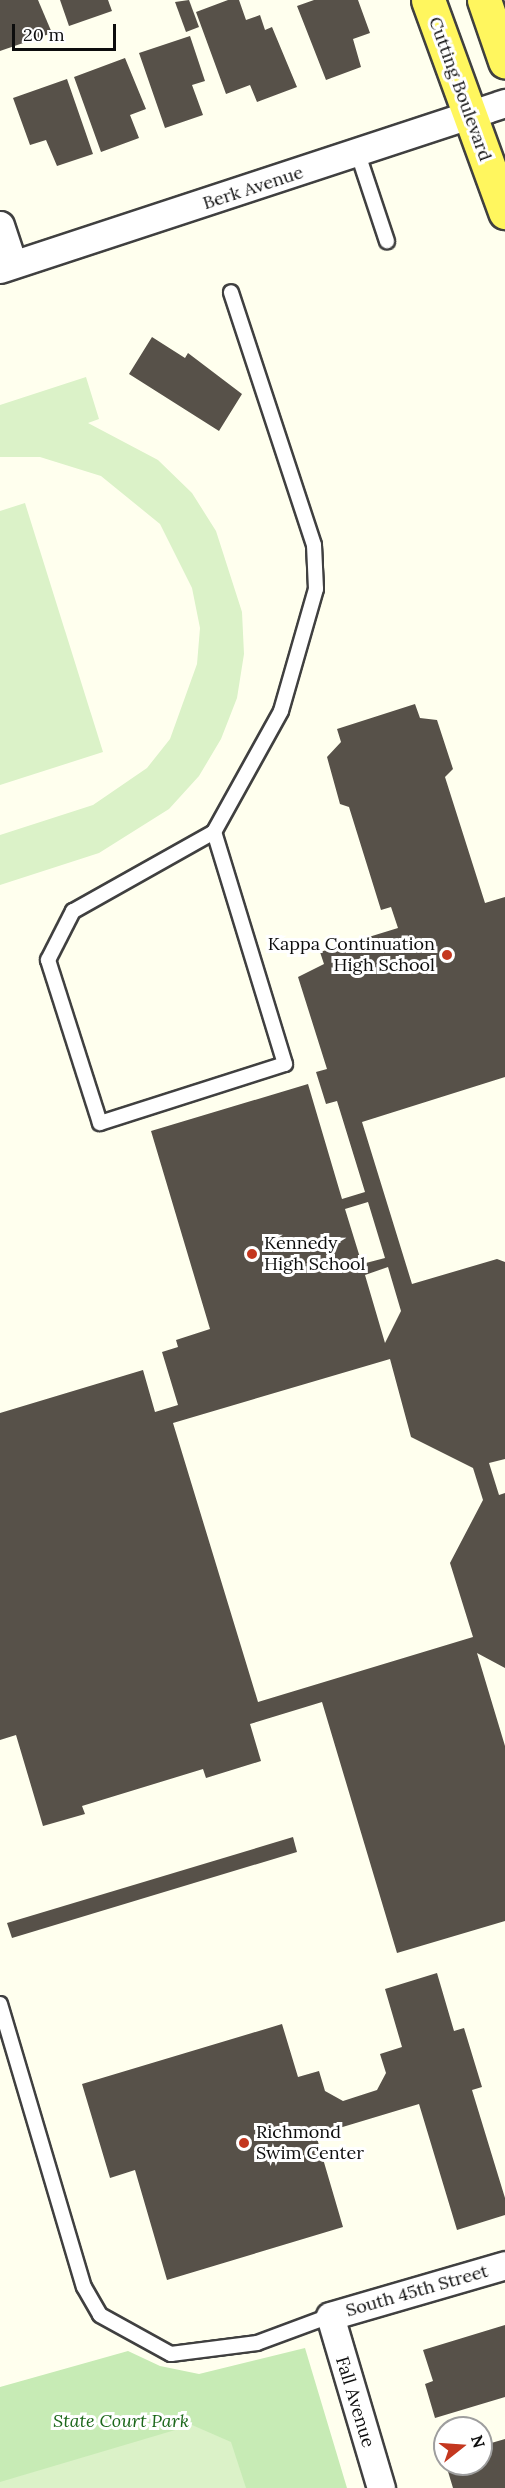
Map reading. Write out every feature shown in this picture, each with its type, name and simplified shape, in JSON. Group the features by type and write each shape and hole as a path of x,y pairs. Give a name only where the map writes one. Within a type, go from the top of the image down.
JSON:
{"main road":[{"name":"Cutting Boulevard","path":"428,0 505,212"},
{"path":"484,0 505,61"}],"street":[{"name":"Berk Avenue","path":"7,266 470,119 505,104"},
{"path":"0,225 7,266"},
{"name":"South 45th Street","path":"330,2316 505,2265"},
{"name":"Fall Avenue","path":"330,2316 381,2488"}],"lane":[{"path":"358,154 387,241"},
{"path":"214,832 285,1064 100,1123 48,960 73,911 214,832 280,711 316,589 314,545 231,292"},
{"path":"0,2004 84,2287 100,2315 171,2354 257,2343 330,2316"}],"green space":[{"path":"86,377 99,419 88,423 158,460 192,493 216,531 242,612 244,654 237,698 221,739 199,776 169,809 99,853 0,885 0,835 93,805 147,768 170,739 197,664 200,628 192,588 160,524 101,476 40,457 0,457 0,405"},
{"path":"25,503 103,752 0,785 0,511"},
{"name":"State Court Park","path":"305,2348 347,2488 0,2488 0,2387 128,2351 160,2366 199,2374"},
{"path":"192,2425 231,2442 246,2488 0,2488 0,2482"}],"building":[{"path":"0,0 38,0 52,33 0,51"},
{"path":"60,0 108,0 112,11 69,26"},
{"path":"189,0 199,27 186,32 175,2"},
{"path":"228,0 239,0 246,20 260,15 265,30 272,27 297,87 257,102 250,85 226,94 196,12"},
{"path":"314,0 358,0 370,33 353,39 361,67 326,80 297,6"},
{"path":"190,36 205,81 192,85 203,115 165,128 139,53"},
{"path":"125,58 146,109 130,115 139,138 101,152 74,77"},
{"path":"67,79 93,154 57,166 46,140 30,145 13,98"},
{"path":"152,337 185,358 188,353 242,394 219,431 129,374"},
{"path":"415,704 420,718 437,720 453,769 445,777 485,903 505,897 505,1077 362,1122 412,1284 497,1259 505,1262 505,1459 489,1463 499,1495 505,1493 505,1668 477,1653 505,1746 505,1921 397,1953 322,1702 250,1724 261,1761 206,1778 203,1769 82,1806 85,1814 43,1826 16,1735 0,1740 0,1413 143,1370 155,1412 178,1405 162,1352 178,1347 176,1340 210,1329 151,1131 308,1084 342,1199 365,1192 337,1101 326,1104 316,1072 327,1069 298,977 324,964 320,952 398,928 391,907 381,910 349,807 340,804 327,757 341,742 337,729","holes":["368,1202 385,1258 362,1264 345,1209","388,1267 401,1311 385,1343 365,1275","390,1359 411,1437 473,1468 483,1500 450,1563 473,1637 258,1702 173,1423"]},
{"path":"293,1837 297,1852 12,1938 7,1923"},
{"path":"437,1973 454,2031 464,2028 482,2087 472,2090 505,2198 505,2215 457,2230 419,2104 316,2135 343,2227 167,2280 135,2170 110,2178 82,2084 282,2024 298,2077 319,2071 325,2091 343,2101 377,2090 386,2073 380,2054 402,2047 385,1989"},
{"path":"505,2325 505,2397 442,2416 434,2416 425,2384 433,2381 423,2350"},
{"path":"505,2439 505,2488 453,2488 449,2476 493,2476 493,2442"}],"place":[{"name":"Kappa Continuation High School","path":"447,955"},
{"name":"Kennedy High School","path":"252,1254"},
{"name":"Richmond Swim Center","path":"244,2143"}]}
